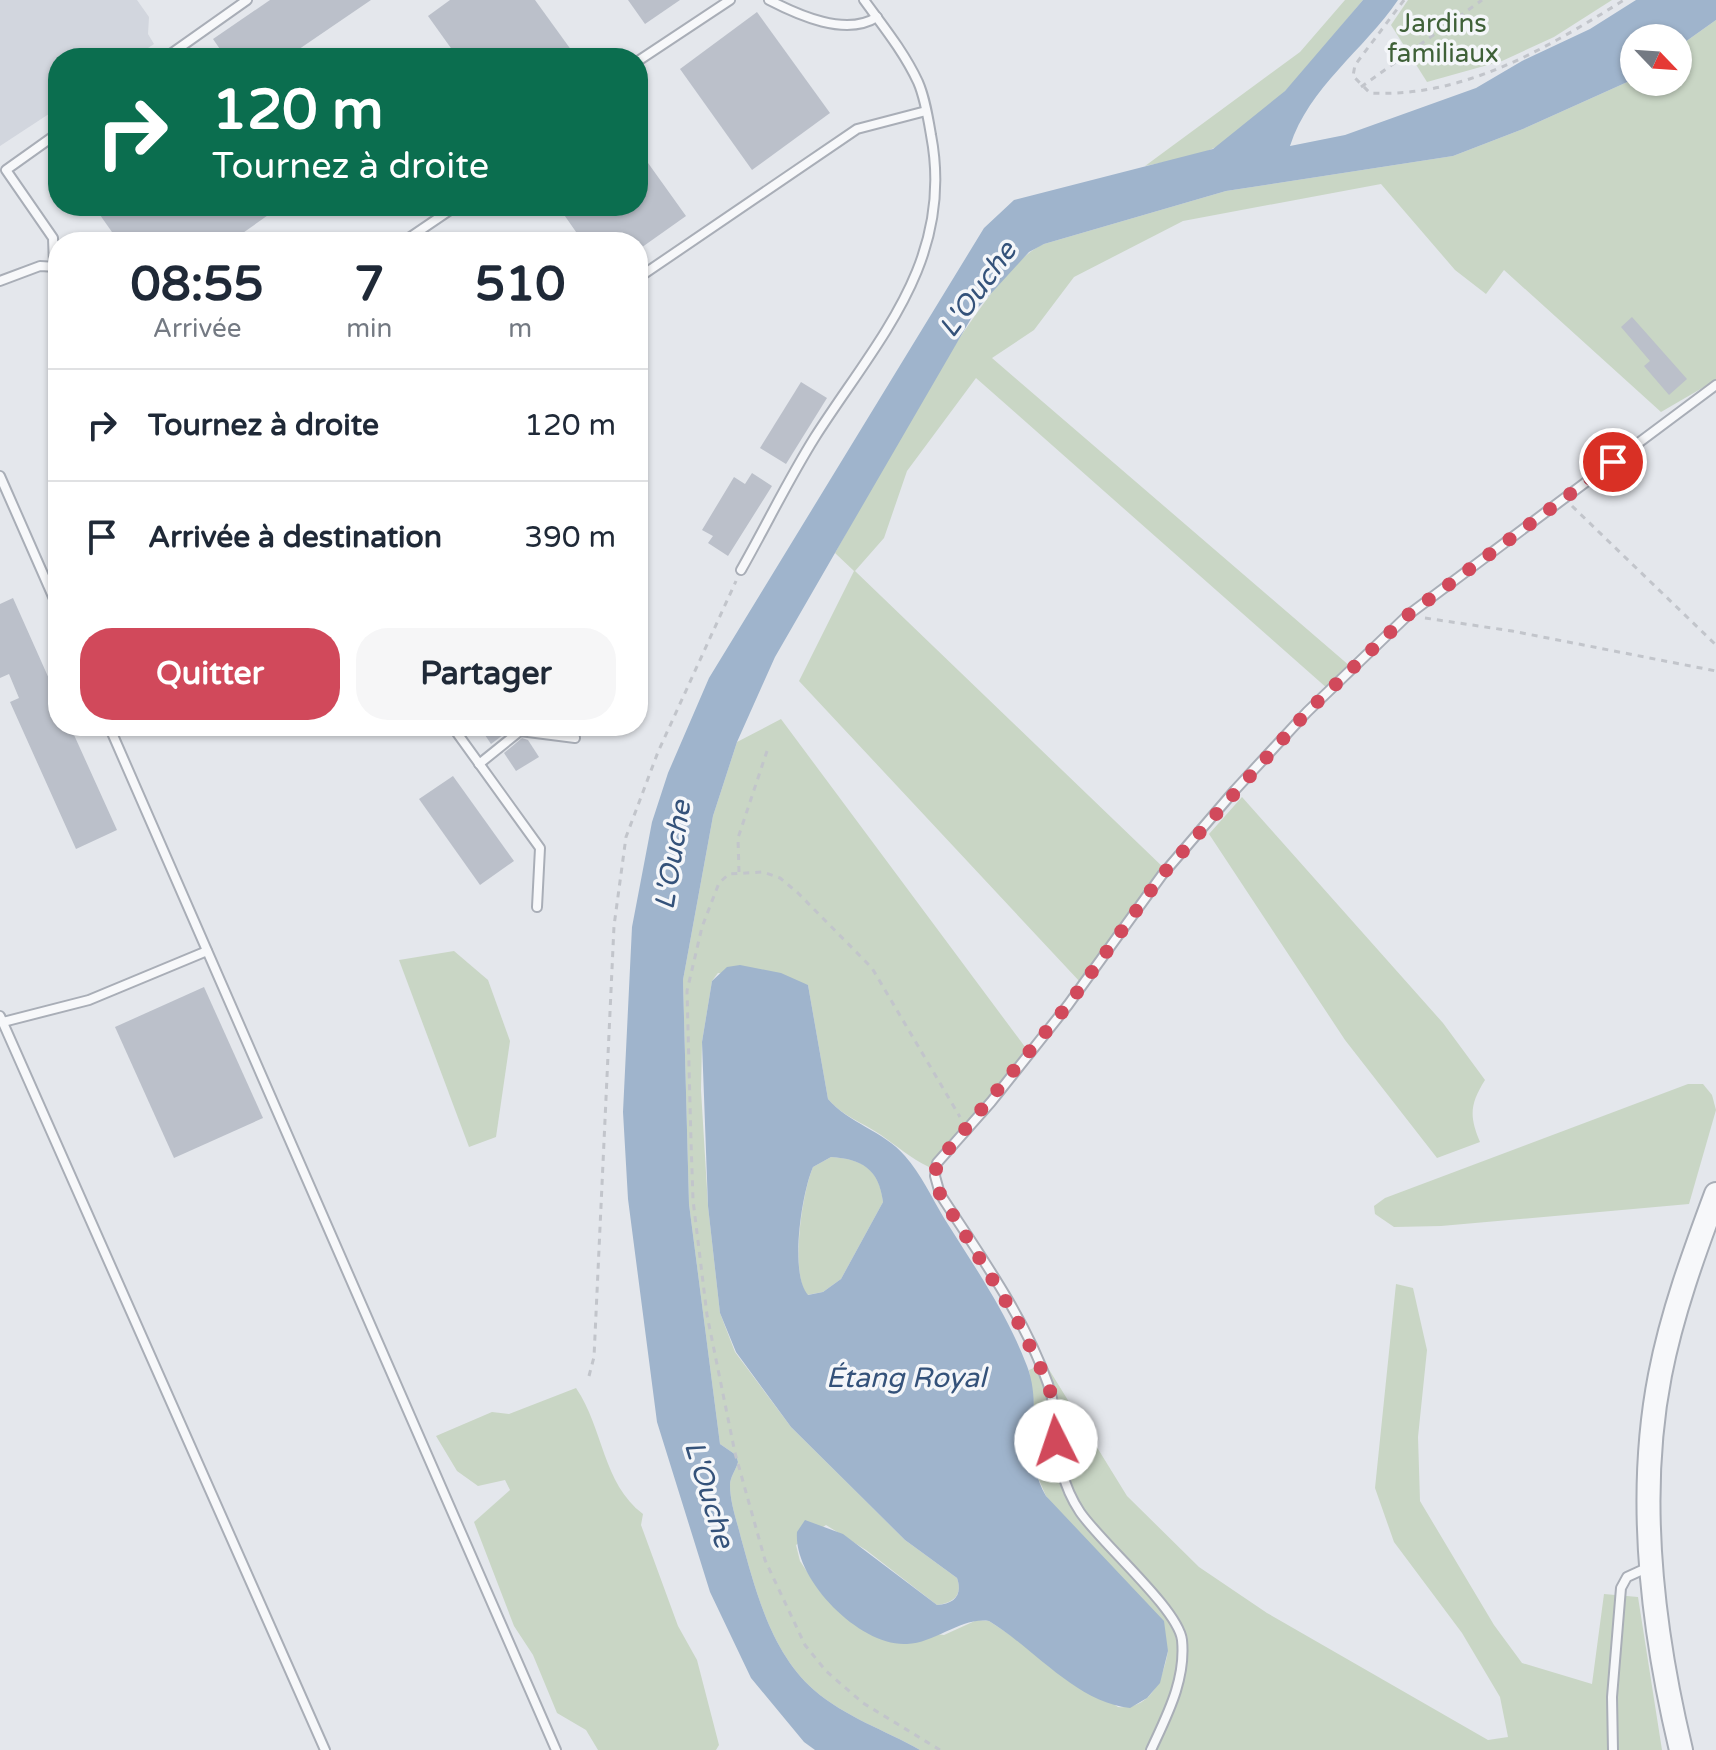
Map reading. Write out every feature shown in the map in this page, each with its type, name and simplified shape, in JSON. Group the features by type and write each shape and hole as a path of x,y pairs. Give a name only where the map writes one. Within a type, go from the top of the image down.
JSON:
{"street":[{"path":"1681,1750 1660,1647 1651,1566 1651,1463 1657,1396 1678,1303 1716,1194"}],"lane":[{"path":"179,48 247,0"},
{"path":"648,54 730,0"},
{"path":"769,0 803,15 838,24 867,24 877,17"},
{"path":"741,570 814,439 896,319 926,251 936,202 935,156 926,111 918,83 864,0"},
{"path":"648,271 857,129 926,111"},
{"path":"48,140 6,170 49,232"},
{"path":"418,232 441,216"},
{"path":"0,281 40,266 48,266"},
{"path":"1151,1750 1176,1694 1182,1637 1167,1612 1120,1561 1068,1491 1058,1466 1054,1404 1047,1381 1016,1318 940,1194 935,1176 937,1163 1068,1005 1162,875 1307,712 1408,615 1716,385"},
{"path":"0,476 48,579"},
{"path":"113,736 556,1750"},
{"path":"459,736 540,848 537,907"},
{"path":"479,764 514,736"},
{"path":"559,736 575,738"},
{"path":"207,951 89,1000 1,1019 325,1750"},
{"path":"1613,1750 1612,1697 1621,1588 1627,1577 1651,1566"}],"path":[{"path":"1404,0 1355,65 1353,76 1370,93 1391,94 1444,86 1503,68 1561,40 1624,0"},
{"path":"1361,87 1482,0"},
{"path":"1563,498 1716,645"},
{"path":"589,1376 594,1357 615,912 626,837 658,752 741,570"},
{"path":"1408,615 1512,631 1716,671"},
{"path":"739,872 738,838 767,751"},
{"path":"940,1750 863,1703 826,1671 805,1645 765,1560 735,1453 707,1315 693,1200 687,991 702,927 719,883 729,874 739,872 763,872 780,878 872,968 903,1016 940,1086 969,1125"}],"shaded area":[{"path":"0,0 137,0 149,17 148,34 154,44 148,48 48,48 48,115 0,146"}],"green space":[{"path":"1345,0 1363,0 1296,80 1258,117 1208,151 1145,166 1300,52"},
{"name":"Jardins familiaux","path":"1408,0 1612,0 1554,37 1502,61 1427,82 1391,25"},
{"path":"1716,20 1716,380 1661,412 1504,270 1486,294 1455,270 1381,184 1183,221 1074,277 1034,330 992,358 1351,667 1328,689 976,378 907,471 884,538 855,571 1166,870 1081,983 799,681 854,571 835,553 931,383 962,335 1020,261 1044,244 1226,191 1453,156 1523,129 1620,85 1620,96 1692,96 1692,37"},
{"path":"781,719 1028,1051 929,1167 828,1099 808,985 718,973 712,981 702,1042 701,1090 708,1206 720,1313 735,1352 791,1427 905,1540 957,1578 959,1584 956,1597 937,1605 866,1550 826,1525 796,1545 800,1561 821,1593 857,1625 944,1635 977,1620 989,1621 1118,1707 1139,1703 1154,1691 1168,1651 1046,1496 1033,1466 1036,1419 1029,1370 1045,1363 1127,1496 1199,1567 1267,1613 1488,1740 1508,1737 1500,1697 1462,1633 1394,1542 1375,1488 1396,1284 1413,1288 1427,1350 1418,1437 1420,1501 1494,1625 1522,1663 1592,1684 1604,1594 1638,1597 1662,1750 920,1750 826,1700 799,1675 776,1639 759,1600 731,1498 730,1482 738,1462 736,1455 720,1444 689,1204 683,980 713,816 737,742"},
{"path":"1242,797 1443,1023 1485,1080 1476,1096 1473,1110 1480,1142 1437,1158 1345,1040 1209,834"},
{"path":"454,951 488,980 510,1041 496,1137 469,1147 399,960"},
{"path":"1688,1084 1703,1084 1712,1095 1716,1110 1689,1204 1441,1226 1394,1227 1375,1214 1374,1206 1385,1198"},
{"path":"831,1157 852,1160 868,1168 878,1181 883,1202 841,1279 823,1292 807,1295 799,1269 805,1195 813,1167"},
{"path":"576,1388 593,1421 619,1487 643,1514 641,1525 678,1626 697,1660 719,1745 716,1750 598,1750 586,1730 557,1713 533,1655 514,1626 474,1522 510,1490 505,1480 478,1486 457,1471 436,1436 492,1412 509,1414"}],"water":[{"name":"L'Ouche","path":"1363,0 1398,0 1310,105 1290,146 1345,135 1476,88 1522,61 1590,29 1636,0 1716,0 1716,20 1692,37 1692,24 1620,24 1620,85 1523,129 1453,156 1226,191 1044,244 1029,252 976,310 775,657 737,742 713,816 683,980 689,1204 720,1444 736,1455 738,1462 730,1482 732,1505 767,1620 787,1658 814,1690 839,1708 920,1750 815,1750 804,1742 751,1678 710,1592 657,1422 628,1199 623,1112 632,927 652,822 668,773 709,678 984,228 1014,200 1213,149 1285,91"},
{"name":"Étang Royal","path":"740,965 781,973 808,985 828,1099 846,1115 887,1140 911,1163 1000,1309 1019,1346 1032,1383 1035,1465 1046,1496 1164,1621 1168,1651 1160,1683 1147,1698 1130,1708 1110,1704 1073,1685 989,1621 958,1626 918,1643 889,1642 869,1634 833,1607 806,1570 797,1532 805,1520 843,1534 937,1605 956,1598 959,1589 957,1578 905,1540 791,1427 736,1352 720,1313 708,1206 702,1042 712,981 727,967","holes":["831,1157 852,1160 867,1168 878,1181 883,1202 841,1279 823,1292 808,1295 802,1284 798,1251 805,1194 813,1167"]}],"building":[{"path":"270,0 371,0 301,48 219,48 213,39"},
{"path":"450,0 535,0 570,48 451,48 428,16"},
{"path":"628,0 680,0 645,24"},
{"path":"757,12 830,113 752,170 680,69"},
{"path":"648,163 686,216 648,243 648,232 576,232 565,216 648,216"},
{"path":"101,216 267,216 244,232 112,232"},
{"path":"1632,317 1687,379 1669,395 1644,366 1650,361 1621,327"},
{"path":"801,382 827,398 786,464 760,448"},
{"path":"752,473 772,486 728,556 708,543 713,536 702,530 734,477 745,484"},
{"path":"13,598 48,677 48,736 75,736 117,830 76,849 10,702 19,698 9,674 0,678 0,604"},
{"path":"486,736 502,736 491,744"},
{"path":"522,738 528,740 539,757 516,771 504,753"},
{"path":"453,776 514,861 480,885 419,799"},
{"path":"204,987 263,1118 174,1158 115,1027"}],"route":[{"path":"1056,1441 1054,1404 1047,1381 1016,1318 940,1194 935,1176 937,1163 944,1151 991,1102 1068,1005 1162,875 1307,712 1408,615 1613,462"}]}
